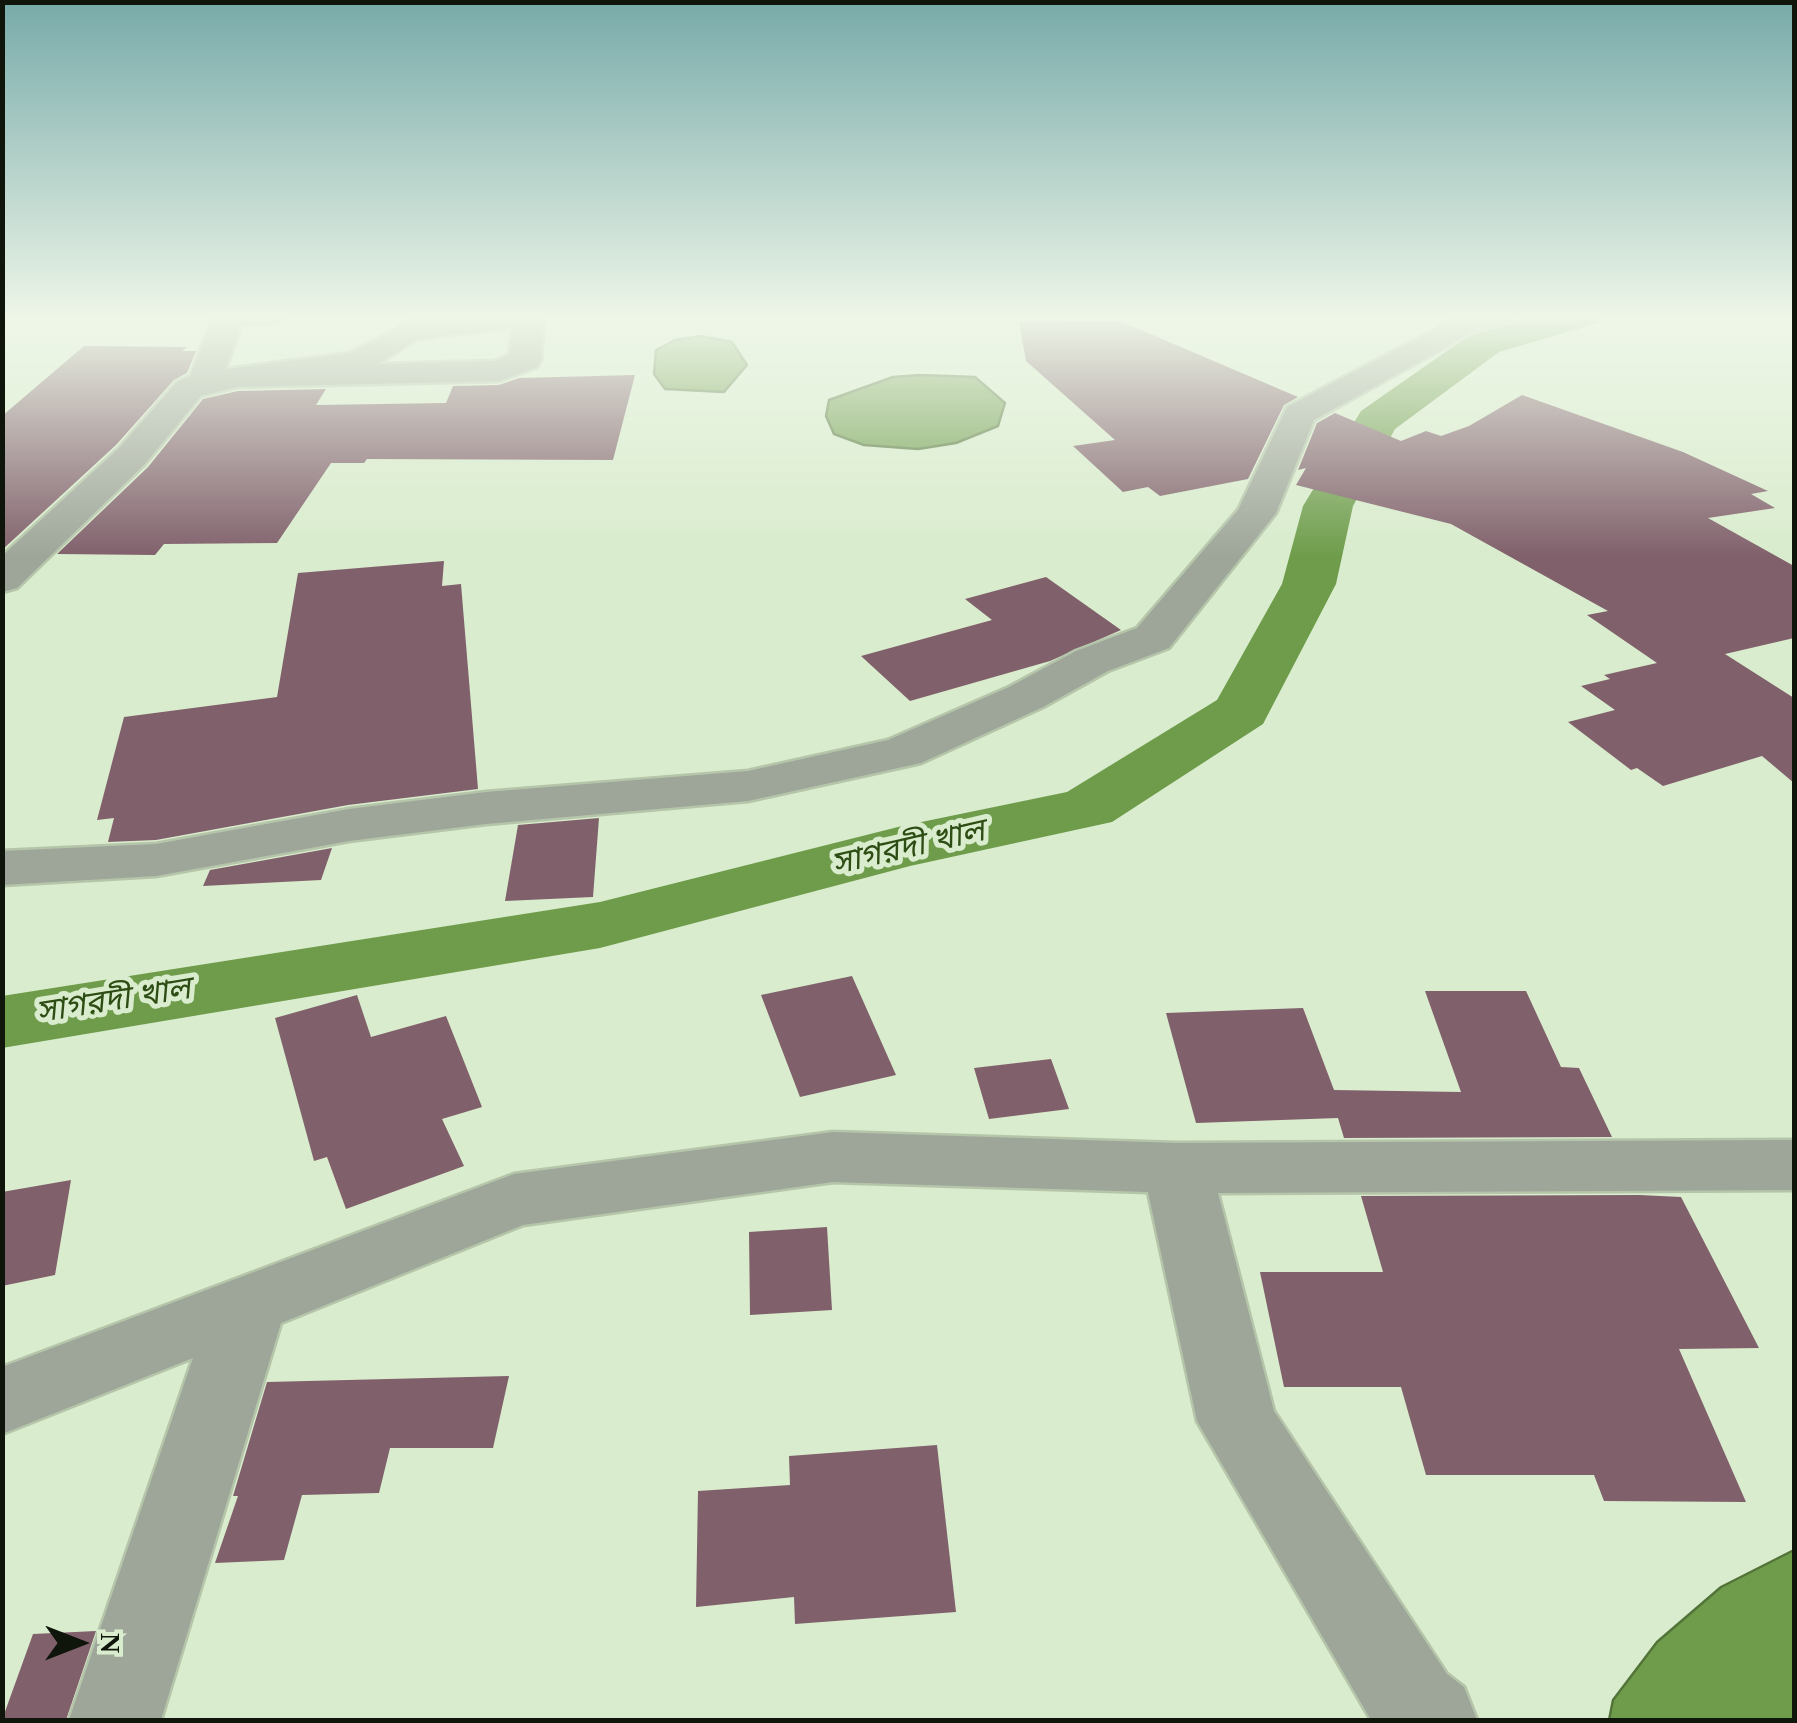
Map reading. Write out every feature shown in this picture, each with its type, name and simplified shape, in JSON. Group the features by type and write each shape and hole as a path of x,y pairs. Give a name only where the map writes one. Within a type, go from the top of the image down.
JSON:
{"street":[{"path":"2,579 132,456 184,395"},
{"path":"2,868 156,860 349,825 486,808 748,786 903,752 1026,697 1092,661 1152,638 1256,513 1300,414 1334,395"},
{"path":"2,1401 514,1200 833,1157 1177,1168 1794,1164"},
{"path":"1177,1168 1236,1421 1414,1706 1432,1720"},
{"path":"116,1720 162,1563 250,1304"}],"shaded area":[{"path":"842,395 996,395 1005,403 998,426 956,443 918,449 864,445 834,434 826,416 829,400"},
{"path":"1794,1550 1794,1720 1609,1720 1613,1700 1657,1642 1721,1587"}],"building":[{"path":"26,395 160,395 116,445 2,550 2,416"},
{"path":"219,395 322,395 316,405 446,403 449,395 630,395 613,460 367,459 364,463 331,463 277,543 164,544 155,555 57,554 148,467 203,399"},
{"path":"1065,395 1298,397 1284,405 1248,479 1160,496 1148,487 1123,492 1073,446 1115,440"},
{"path":"1523,395 1683,452 1768,491 1751,494 1775,508 1708,518 1794,566 1794,638 1725,654 1794,698 1794,783 1762,756 1663,786 1637,768 1631,770 1568,722 1615,710 1581,686 1610,679 1604,675 1657,663 1587,615 1608,611 1451,524 1296,485 1306,468 1298,470 1317,423 1335,413 1401,441 1426,431 1441,436 1469,426"},
{"path":"444,561 442,586 461,584 478,789 348,805 156,840 108,842 114,818 97,820 124,717 277,697 298,573"},
{"path":"1046,577 1121,630 1050,661 910,701 861,656 992,620 965,599"},
{"path":"599,818 593,897 505,901 518,825"},
{"path":"332,848 321,880 203,886 210,870"},
{"path":"852,976 896,1075 800,1097 761,995"},
{"path":"1425,991 1526,991 1561,1067 1579,1068 1612,1137 1344,1138 1338,1118 1196,1123 1166,1013 1303,1008 1334,1090 1461,1092"},
{"path":"357,995 371,1037 446,1016 482,1107 442,1119 464,1166 346,1209 327,1157 314,1161 275,1018"},
{"path":"1051,1059 1069,1109 989,1119 974,1068"},
{"path":"71,1180 55,1275 2,1286 2,1192"},
{"path":"1361,1196 1681,1197 1759,1348 1679,1349 1746,1502 1604,1501 1594,1475 1426,1475 1401,1387 1284,1387 1260,1272 1383,1272"},
{"path":"827,1227 832,1310 750,1315 749,1232"},
{"path":"509,1376 493,1448 390,1448 379,1493 302,1495 284,1560 215,1563 238,1496 233,1496 267,1382"},
{"path":"937,1445 956,1612 795,1624 794,1597 696,1607 698,1491 790,1485 789,1456"},
{"path":"96,1631 66,1720 2,1720 33,1634"}],"waterway":[{"name":"সাগরদী খাল","path":"2,1022 600,925 902,847 1088,808 1241,711 1309,584 1328,506 1377,421 1412,395"}]}
